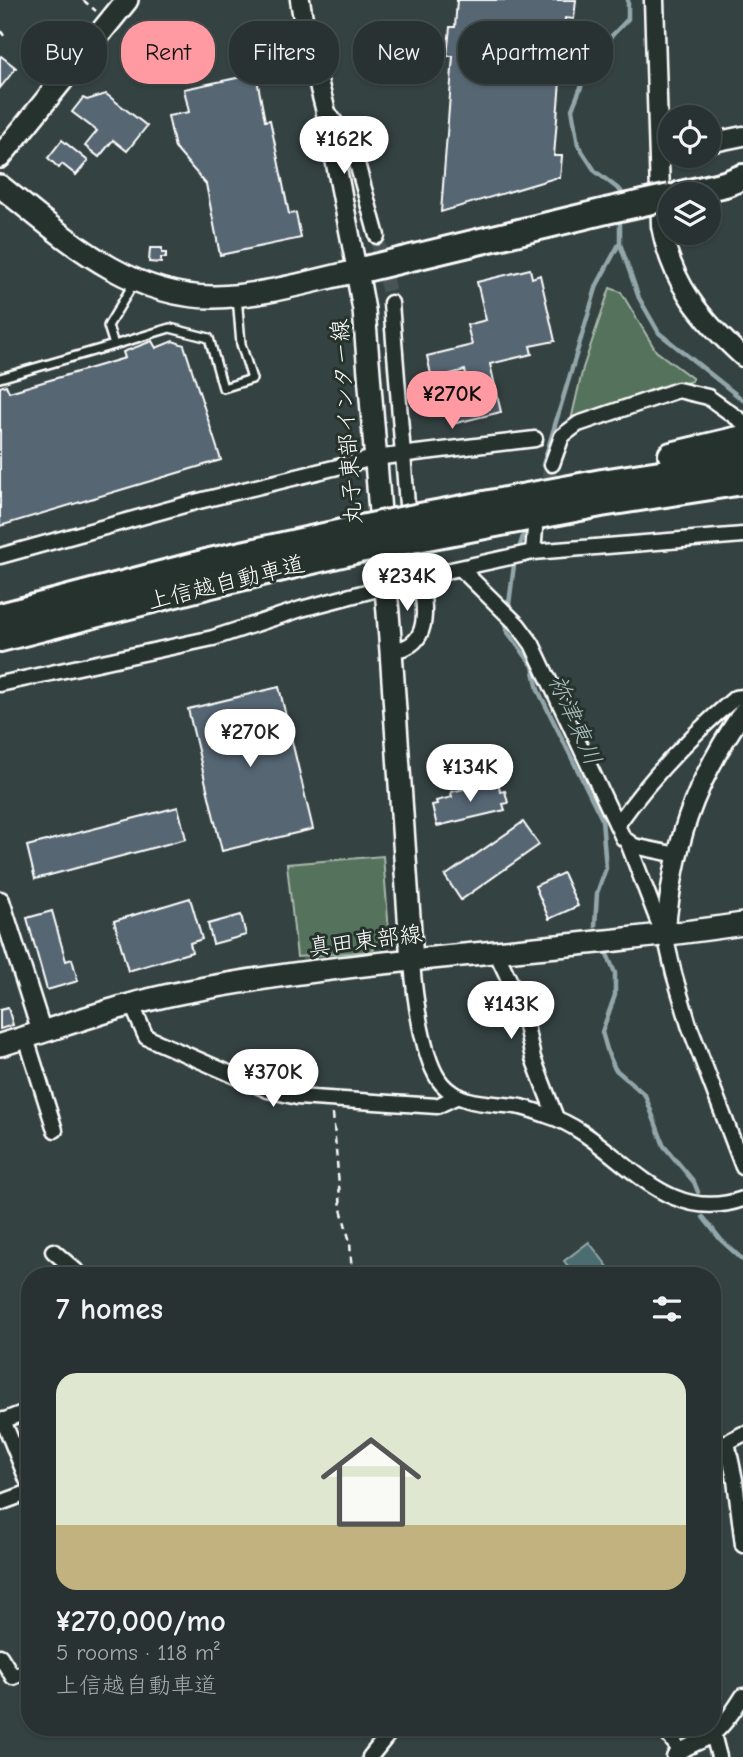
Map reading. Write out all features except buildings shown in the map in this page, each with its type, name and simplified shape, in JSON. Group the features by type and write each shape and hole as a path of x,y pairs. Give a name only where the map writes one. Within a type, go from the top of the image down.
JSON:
{"highway":[{"path":"357,271 658,200"},
{"path":"522,496 630,465 743,438"},
{"name":"上信越自動車道","path":"421,527 522,496 743,460"},
{"name":"上信越自動車道","path":"0,616 210,561 358,540 421,527 743,485"},
{"name":"上信越自動車道","path":"0,639 211,585 358,540"}],"main road":[{"path":"0,157 127,0"},
{"path":"0,186 107,266 135,281 185,295 237,295 357,271"},
{"name":"丸子東部インター線","path":"357,271 364,310 412,961"},
{"name":"真田東部線","path":"0,1045 182,992 662,928 743,924"}],"street":[{"path":"300,0 305,31 326,108 357,271"},
{"path":"654,0 661,105"},
{"path":"326,108 355,156 377,236"},
{"path":"721,141 743,136"},
{"path":"663,168 661,226 665,250 674,273 699,312 743,357"},
{"path":"391,303 414,561 426,608 418,638 409,646 391,650"},
{"path":"552,464 562,436 578,424 678,390 708,397 743,422"},
{"path":"0,556 195,502 374,458 535,439"},
{"path":"528,553 535,529"},
{"path":"419,577 528,553 743,535"},
{"path":"461,569 509,616 532,644 583,755 628,843 662,928 689,1025 715,1099 743,1167"},
{"path":"0,684 213,638 301,609 385,587"},
{"path":"617,825 644,787 683,745 735,698 743,697"},
{"path":"662,928 677,855 698,788 712,760 743,712"},
{"path":"628,843 677,855"},
{"path":"0,901 55,1130"},
{"path":"496,952 522,1007 533,1058 556,1118"},
{"path":"412,961 417,1012 428,1052 440,1082 456,1097 483,1104 522,1107 556,1118 593,1141 670,1197 702,1204 743,1199"},
{"path":"132,1005 146,1037 268,1090 297,1097 438,1106 456,1097"},
{"path":"53,1251 72,1267"},
{"path":"21,1414 2,1421 21,1468"},
{"path":"721,1445 743,1434"},
{"path":"727,1442 743,1545"},
{"path":"0,1503 21,1494"},
{"path":"0,1656 13,1677 21,1674"},
{"path":"721,1726 734,1712 743,1696"},
{"path":"667,1736 677,1754 709,1736"},
{"path":"714,1736 719,1757"},
{"path":"370,1757 385,1751"}],"lane":[{"path":"114,345 108,326 135,281"},
{"path":"0,378 170,328 209,338 223,388 252,379 242,344 237,295"}],"path":[{"path":"0,30 5,37"},
{"path":"332,1100 341,1209 350,1242 351,1267"}],"green space":[{"path":"610,288 621,292 656,351 692,378 692,381 571,420 583,368"},
{"path":"383,856 389,932 372,951 297,957 287,864"}],"water":[{"path":"589,1242 608,1267 569,1267 564,1261"}],"waterway":[{"path":"621,201 621,191 595,171 578,145 572,109 595,53 628,19 628,0"},
{"path":"620,217 620,244 639,298 659,333 743,400"},
{"name":"祢津東川","path":"543,465 597,285 619,244"},
{"name":"祢津東川","path":"508,612 514,565 524,533"},
{"name":"祢津東川","path":"507,621 506,630 533,666 538,690 602,819 606,868 597,893 595,926"},
{"name":"祢津東川","path":"607,954 615,973 615,995 602,1032 608,1053 615,1069 645,1095 664,1146 694,1182 698,1192"},
{"name":"祢津東川","path":"703,1217 721,1240 743,1260"}],"tunnel":[{"path":"377,236 391,303"},
{"path":"543,498 552,464"}]}
